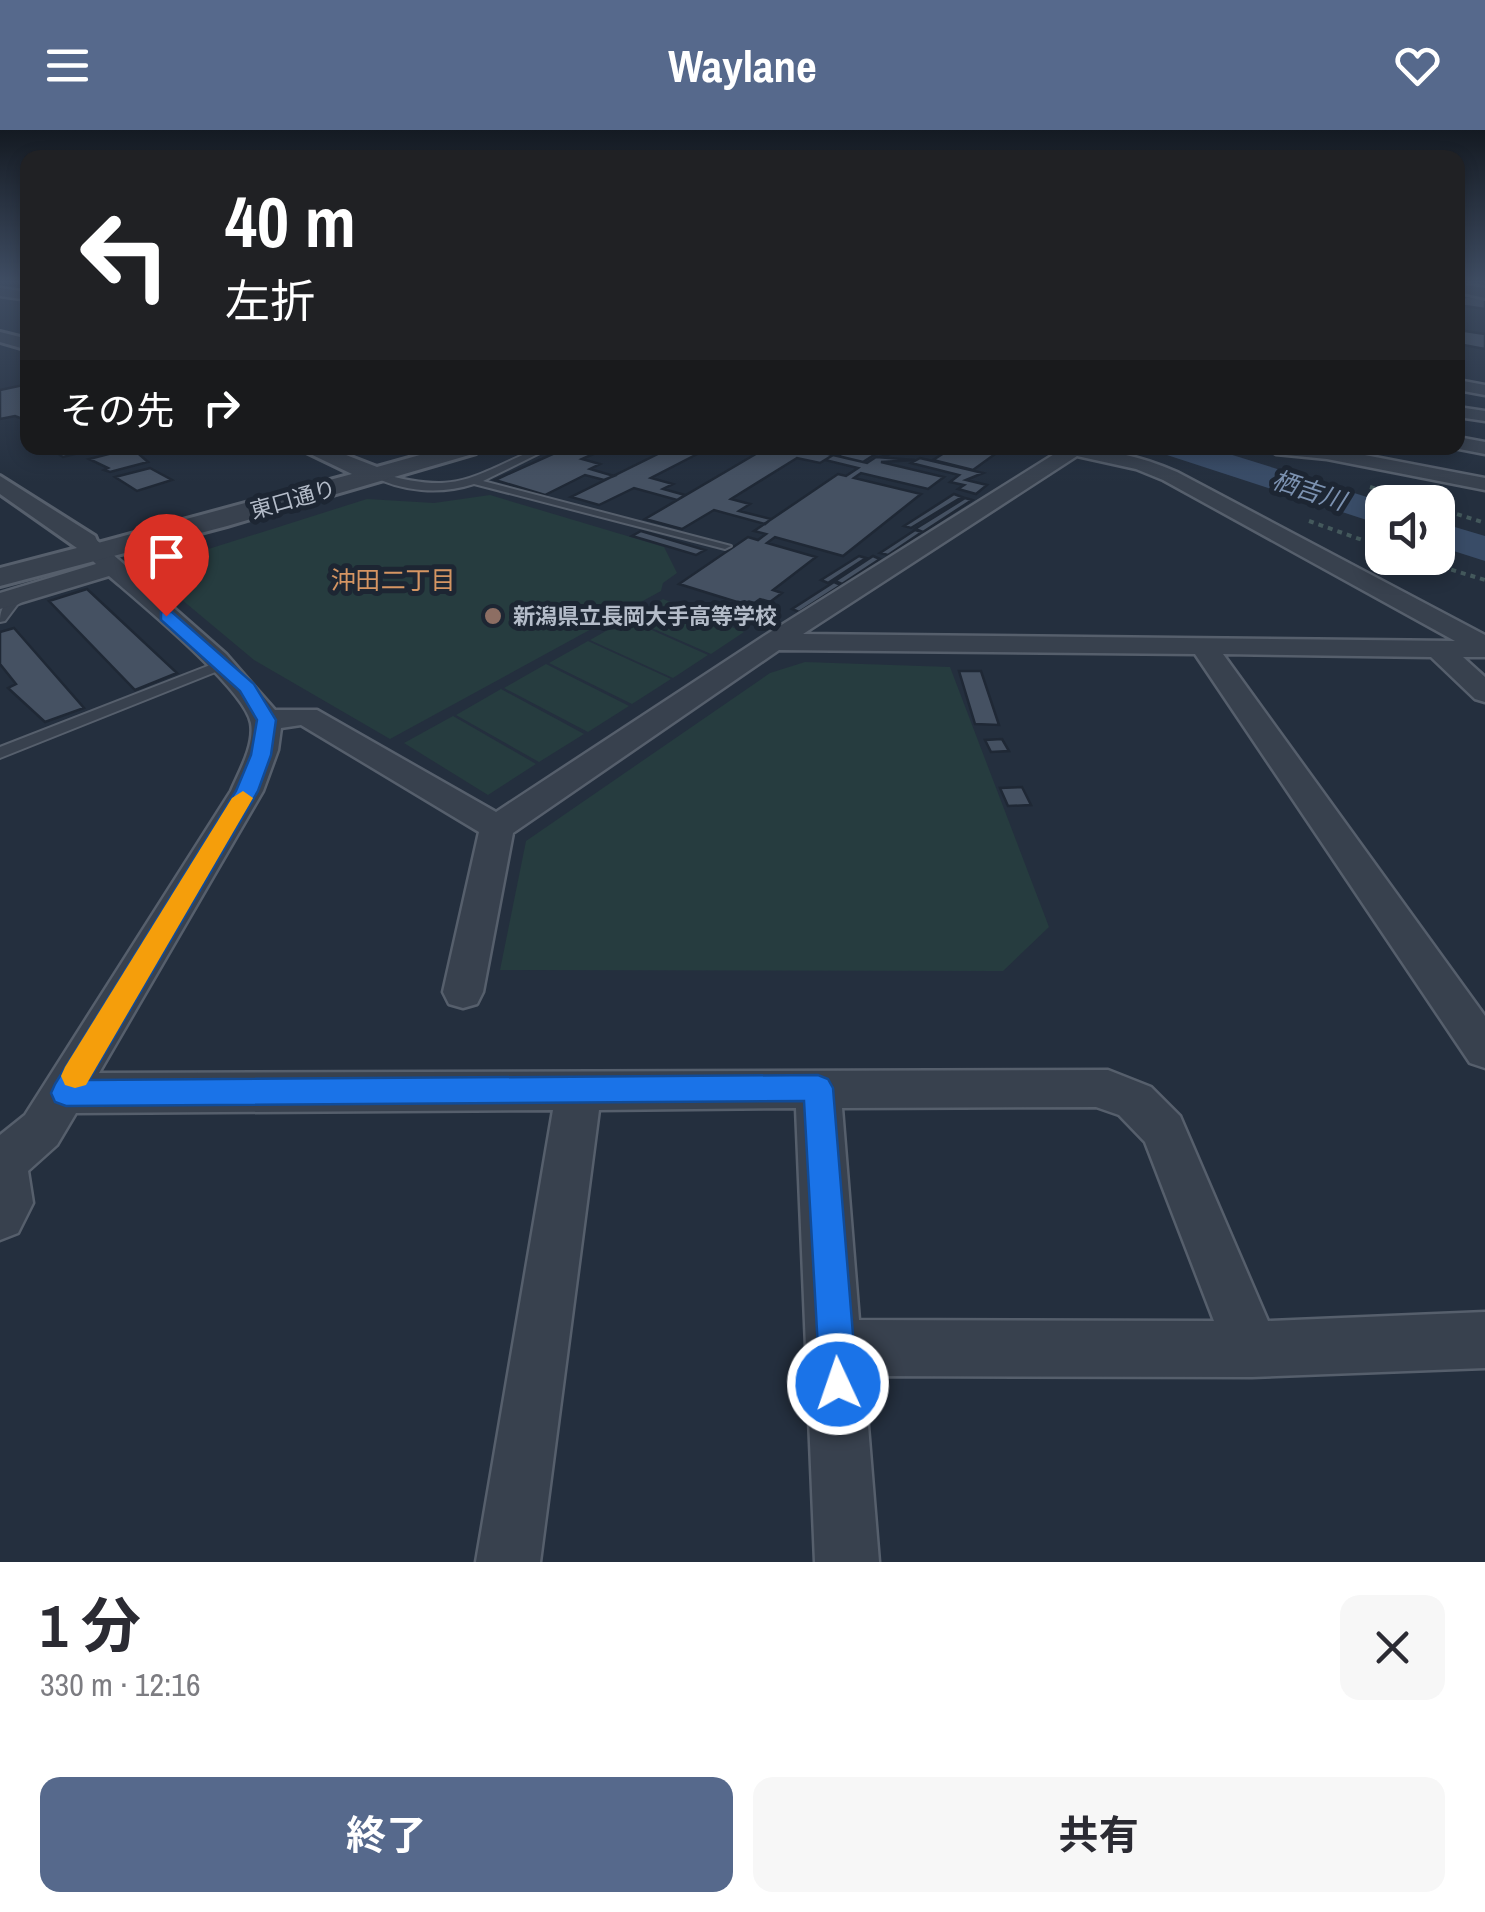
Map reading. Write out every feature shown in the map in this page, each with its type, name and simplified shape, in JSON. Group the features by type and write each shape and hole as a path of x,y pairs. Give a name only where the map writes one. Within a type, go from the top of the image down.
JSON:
{"street":[{"path":"327,455 367,472"},
{"name":"東口通り","path":"367,472 407,455"},
{"name":"東口通り","path":"0,577 97,554 367,472 439,455"},
{"path":"463,992 497,828 773,642 997,502 1064,455"},
{"path":"1104,455 1170,476 1485,647"},
{"path":"1337,455 1485,484"},
{"path":"0,483 97,554 223,664 248,688 267,720 261,755 247,791 66,1093 41,1130 2,1165 8,1204 0,1216"},
{"path":"0,601 30,592 97,554"},
{"name":"東口通り","path":"0,564 97,554"},
{"path":"773,642 1485,647"},
{"path":"1204,646 1485,1050"},
{"path":"1439,649 1485,692"},
{"path":"267,720 306,716 497,828"},
{"path":"66,1093 1096,1087 1126,1093 1149,1108 1164,1130 1252,1349"},
{"path":"818,1088 846,1562"},
{"path":"508,1562 579,1092"},
{"path":"836,1348 1252,1349 1485,1340"}],"lane":[{"path":"367,472 417,490 448,490 478,483 501,466 528,455"},
{"path":"478,483 726,546"},
{"path":"0,618 30,592"},
{"path":"0,752 223,664"}],"path":[{"path":"1455,514 1485,524"},
{"path":"1455,571 1485,580"}],"green space":[{"path":"490,495 664,547 677,573 663,583 661,591 390,739 254,660 145,569 367,499 434,503"},
{"path":"663,599 744,632 711,654 629,618"},
{"path":"627,619 708,655 673,678 590,640"},
{"path":"588,641 671,679 632,704 549,663"},
{"path":"805,662 950,667 1049,927 1003,971 500,970 526,841 770,673"},
{"path":"546,664 629,706 588,732 504,688"},
{"path":"501,689 584,734 539,762 456,715"},
{"path":"453,716 536,764 488,795 404,743"}],"building":[{"path":"20,386 20,418 0,419 0,390"},
{"path":"140,455 148,462 110,472 89,459"},
{"path":"550,455 591,455 582,459 600,464 590,469 614,476 604,480 585,475 545,495 495,480"},
{"path":"656,455 695,455 651,478 673,484 663,489 685,495 677,500 634,488 599,505 571,497"},
{"path":"754,455 833,455 820,463 797,458 731,499 750,504 739,511 771,519 765,524 714,510 682,529 645,519"},
{"path":"833,455 867,463 876,457 915,460 881,462 944,477 928,489 861,473 854,478 921,494 843,556 775,537 767,543 816,557 773,590 782,593 770,602 760,599 750,606 679,584 748,537 758,540 766,534 754,531 838,474 846,476 858,468 825,460"},
{"path":"840,455 874,455 863,462"},
{"path":"941,455 994,455 973,470 933,460"},
{"path":"920,458 983,473 966,480 987,485 976,494 958,489 964,485 950,482 959,475 911,463"},
{"path":"150,468 172,480 137,491 115,477"},
{"path":"954,494 962,497 911,528 904,526"},
{"path":"965,498 972,500 923,532 915,529"},
{"path":"915,530 922,532 888,555 880,553"},
{"path":"641,531 705,550 696,555 632,536"},
{"path":"859,556 866,558 828,583 821,580"},
{"path":"873,556 880,559 842,584 835,581"},
{"path":"834,582 841,585 799,612 792,609"},
{"path":"87,589 177,673 135,690 49,601"},
{"path":"14,628 84,708 45,722 8,688 16,684 0,664 0,632"},
{"path":"959,671 981,671 999,725 975,724"},
{"path":"1002,739 1009,751 991,752 985,740"},
{"path":"1022,787 1031,805 1008,806 1000,788"}],"waterway":[{"name":"栖吉川","path":"1200,455 1365,508"},
{"name":"栖吉川","path":"1455,539 1485,549"}],"slow traffic":[{"path":"75,1076 243,798"}],"place":[{"name":"新潟県立長岡大手高等学校","path":"493,616"}],"district":[{"name":"沖田二丁目","path":"393,580"}],"route":[{"path":"166,616 248,688 267,720 261,755 247,791 66,1093 818,1088 838,1384"}]}
